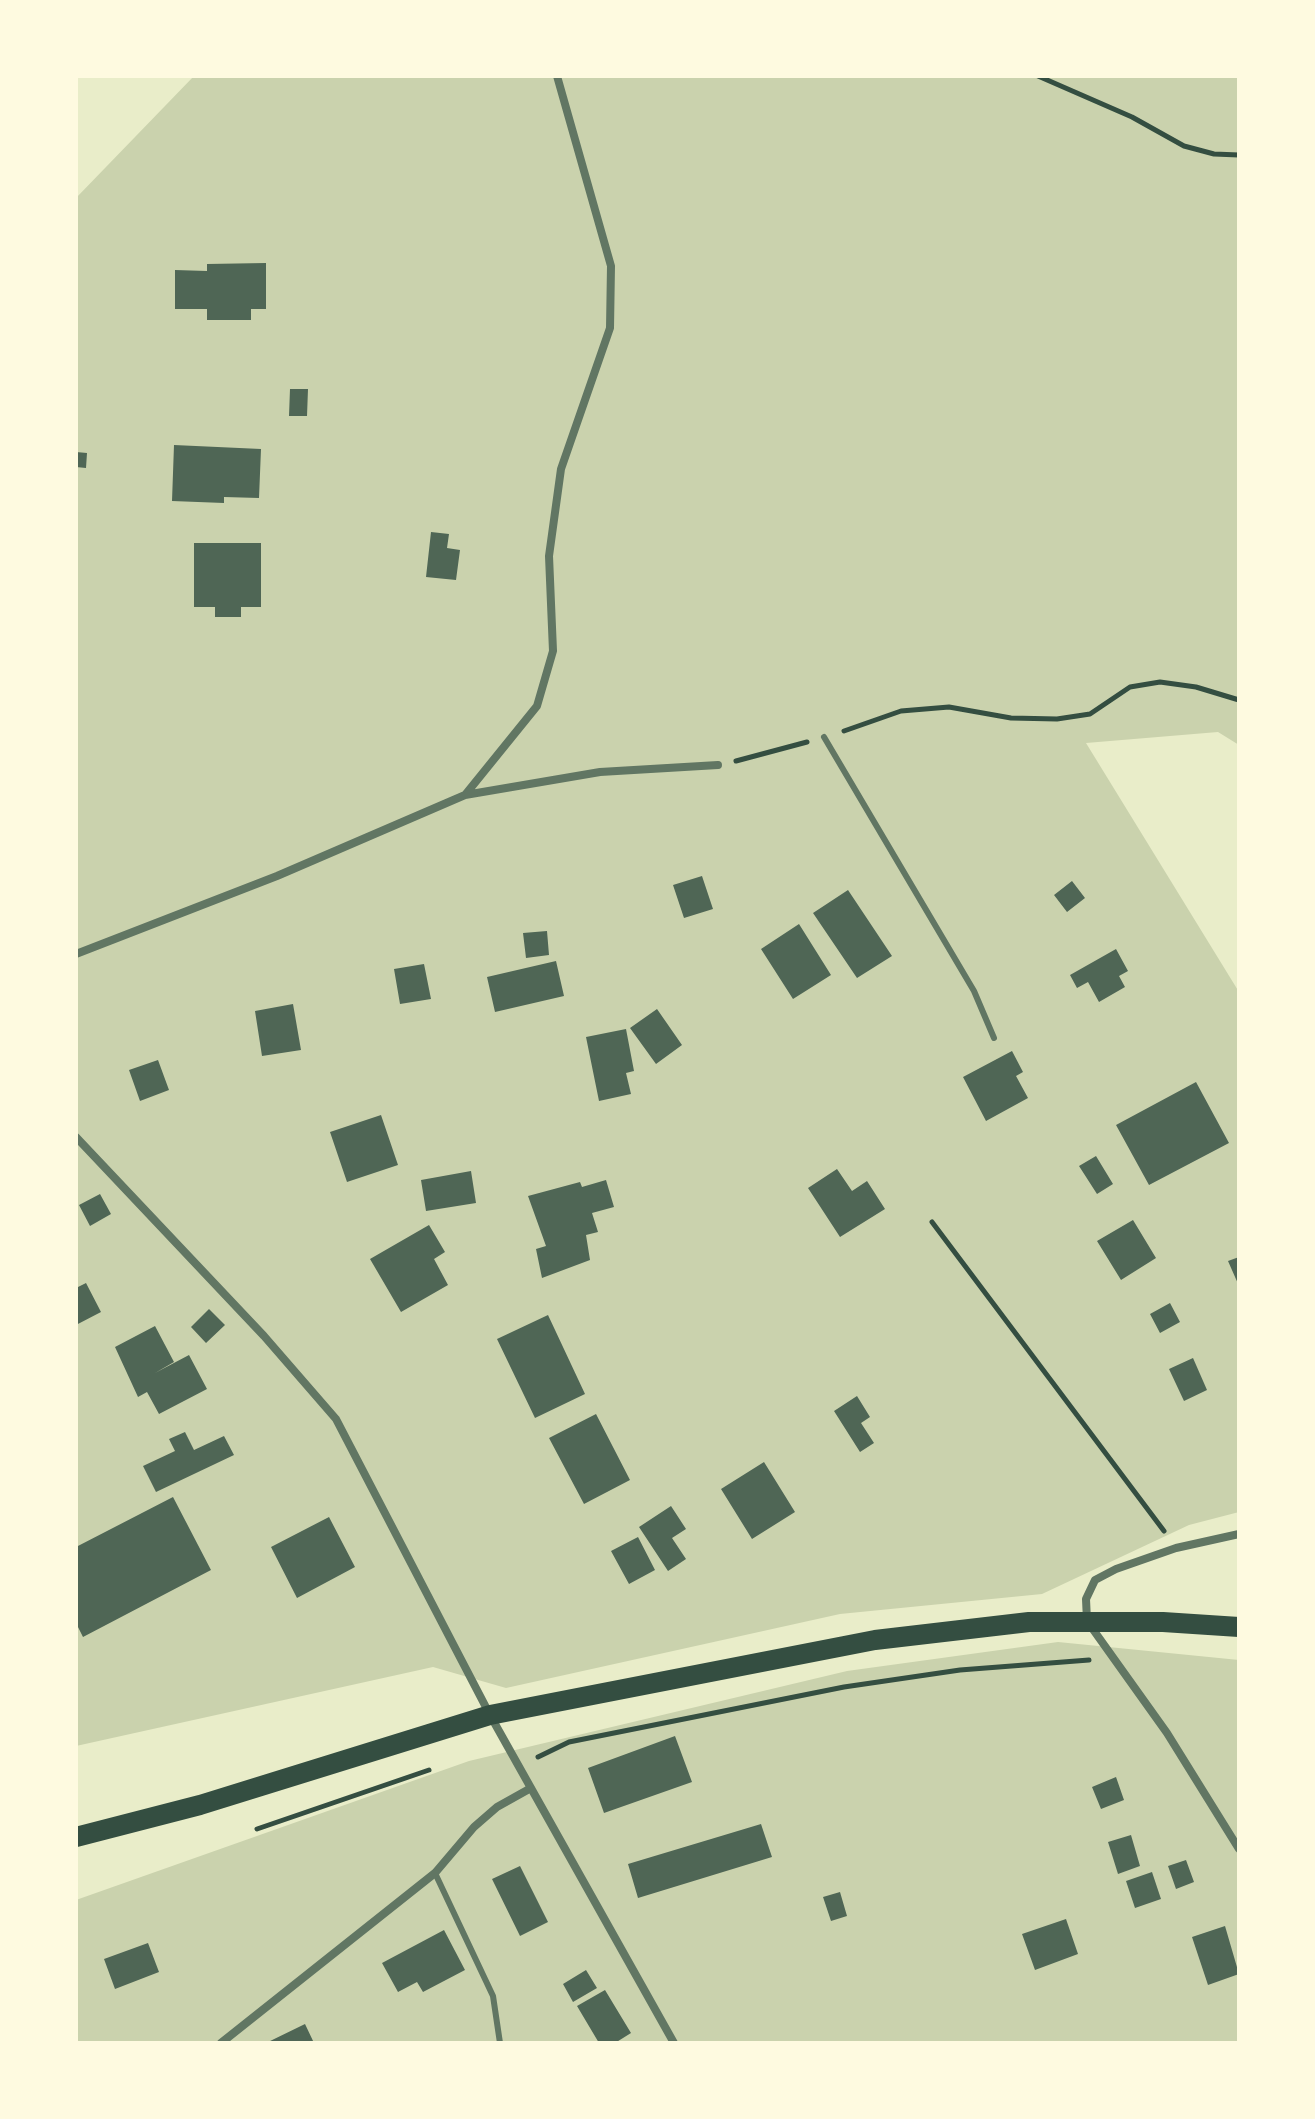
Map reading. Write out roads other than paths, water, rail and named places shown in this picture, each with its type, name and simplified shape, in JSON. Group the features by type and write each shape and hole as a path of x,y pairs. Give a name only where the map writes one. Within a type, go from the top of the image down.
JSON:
{"main road":[{"path":"76,1837 200,1805 490,1715 875,1640 966,1627 1087,1621 1239,1627"}],"street":[{"path":"465,795 537,706 553,651 549,556 561,469 610,328 611,266 557,76"},
{"path":"76,954 277,876 465,795 600,772 718,765"},
{"path":"76,1137 264,1336 336,1419 490,1715 674,2043"},
{"path":"1239,1534 1176,1548 1095,1580 1086,1599 1087,1621 1167,1733 1239,1849"},
{"path":"221,2043 435,1873 474,1827 497,1807 531,1788"}],"lane":[{"path":"824,737 974,991 994,1038"},
{"path":"435,1873 493,1996 500,2043"}]}
